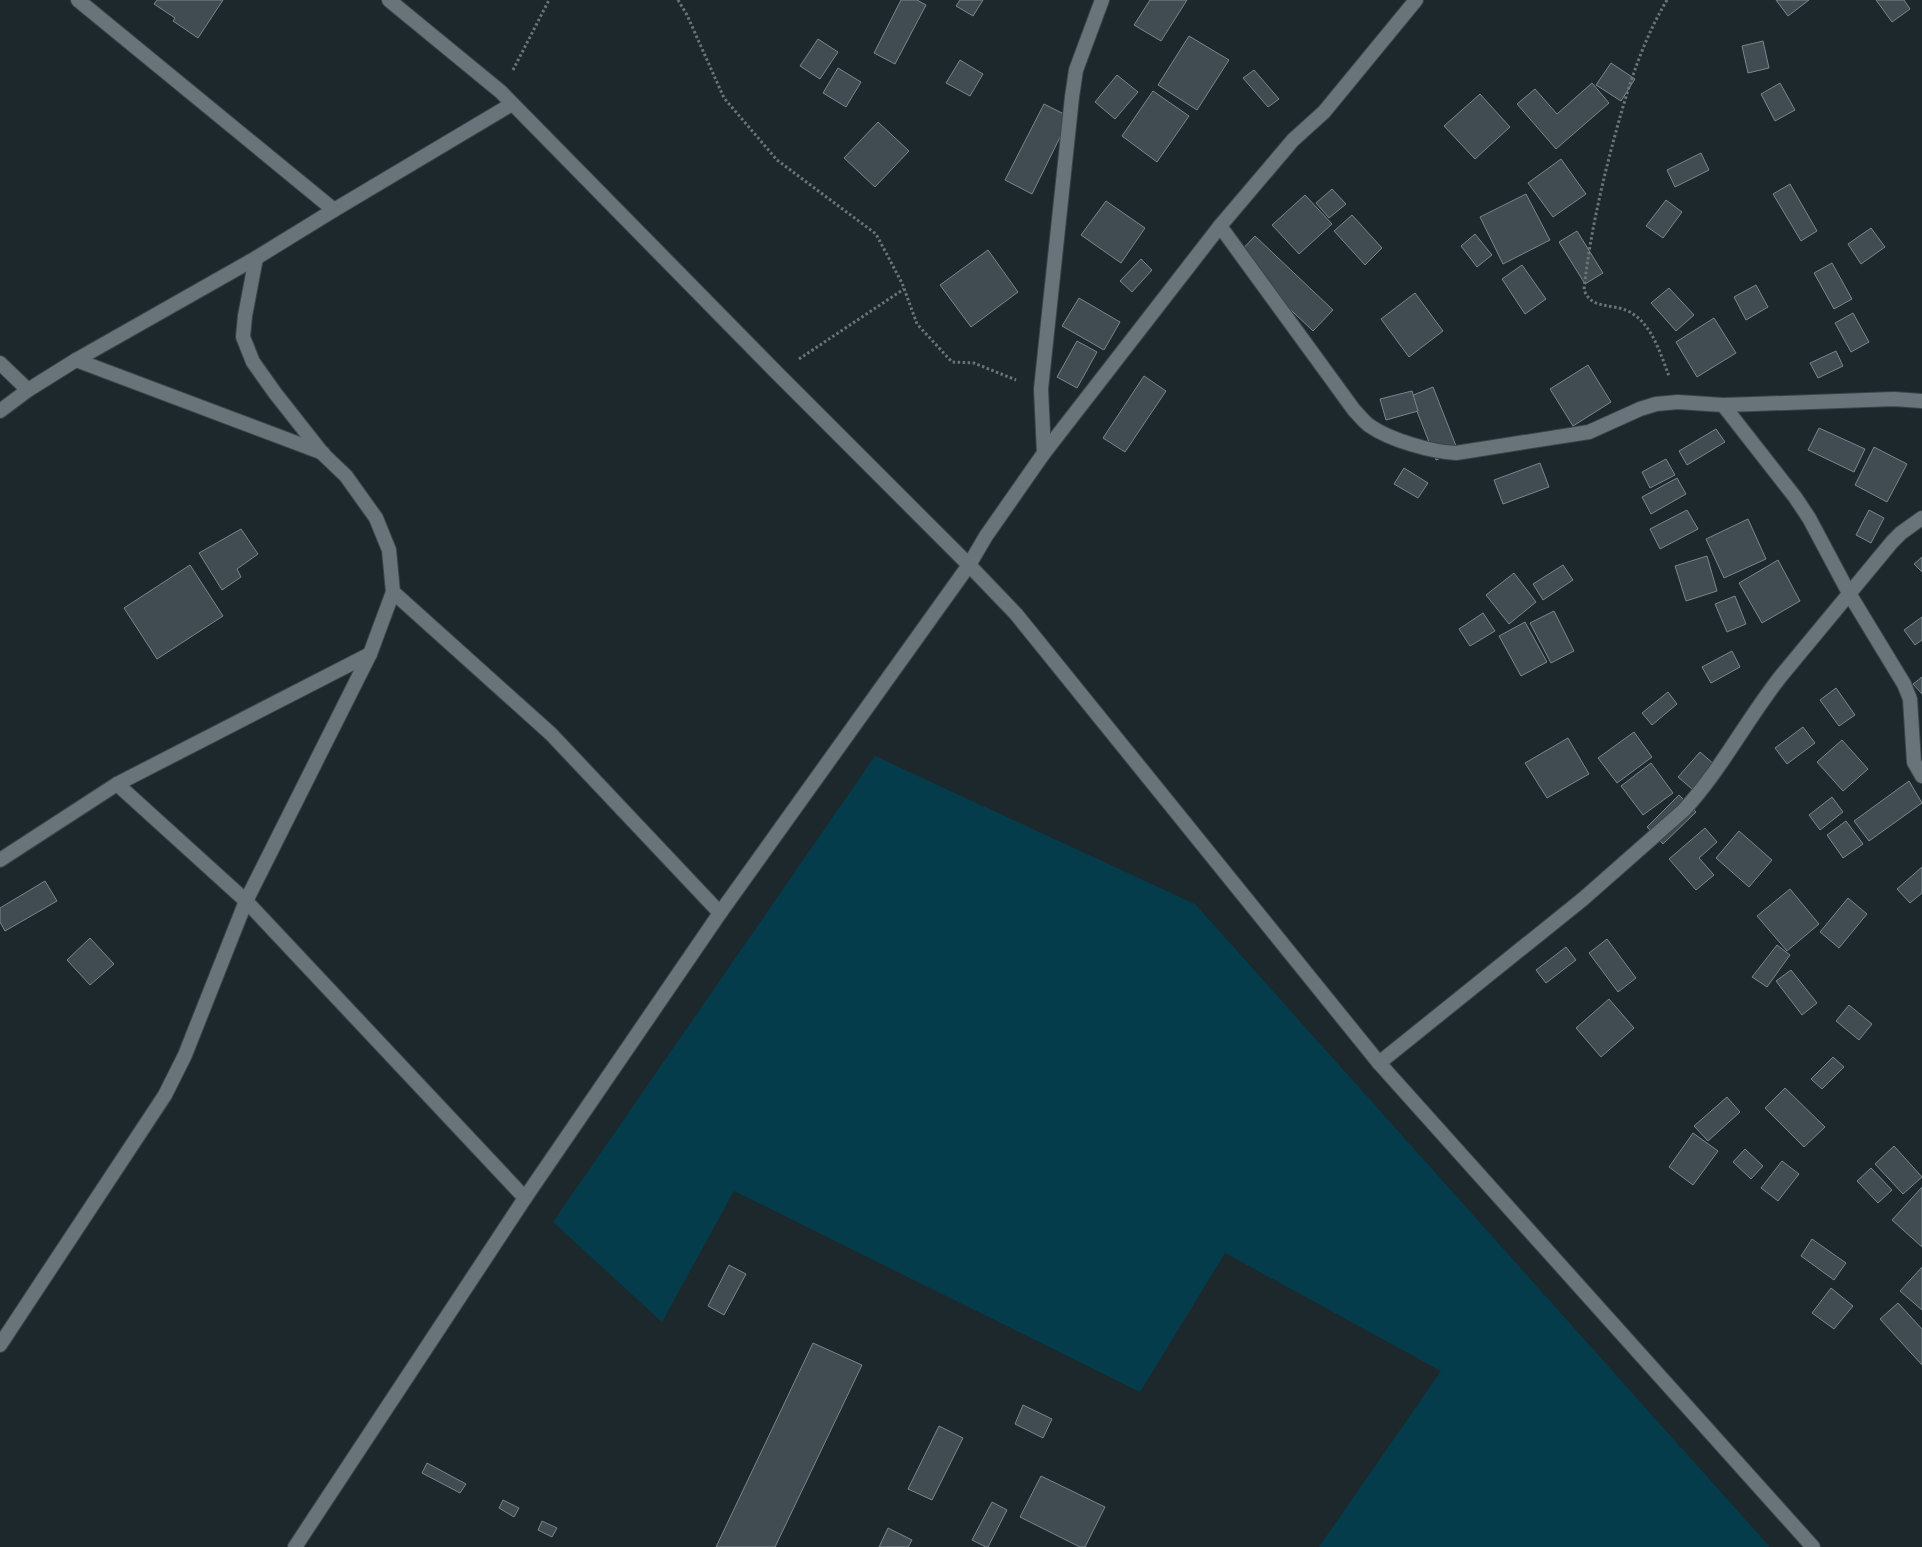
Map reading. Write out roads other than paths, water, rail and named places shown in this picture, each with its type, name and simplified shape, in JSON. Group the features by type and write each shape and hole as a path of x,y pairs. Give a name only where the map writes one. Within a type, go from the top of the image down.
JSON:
{"street":[{"path":"78,0 334,210"},
{"path":"390,0 501,92 969,565 1046,650 1379,1063 1813,1547"},
{"path":"1044,453 1041,390 1073,88 1076,70 1102,0"},
{"path":"295,1547 525,1198 720,913 969,565 986,536 1044,453 1220,226 1294,140 1324,112 1416,0"},
{"path":"0,411 28,390 76,360 256,258 512,104"},
{"path":"1220,226 1354,410 1371,427 1437,452 1456,453 1589,432 1640,409 1656,404 1678,402 1723,405 1894,399 1922,401"},
{"path":"0,1344 165,1095 185,1055 246,901 370,654 393,592 389,550 376,518 346,476 323,454 253,362 243,337 256,258"},
{"path":"76,360 323,454"},
{"path":"0,363 28,390"},
{"path":"1723,405 1795,497 1809,518 1850,595 1904,684 1910,699 1914,762 1922,776"},
{"path":"1379,1063 1583,899 1684,810 1698,795 1764,698 1901,533 1922,518"},
{"path":"393,592 551,734 720,913"},
{"path":"0,860 117,784 370,654"},
{"path":"117,784 246,901 525,1198"}]}
